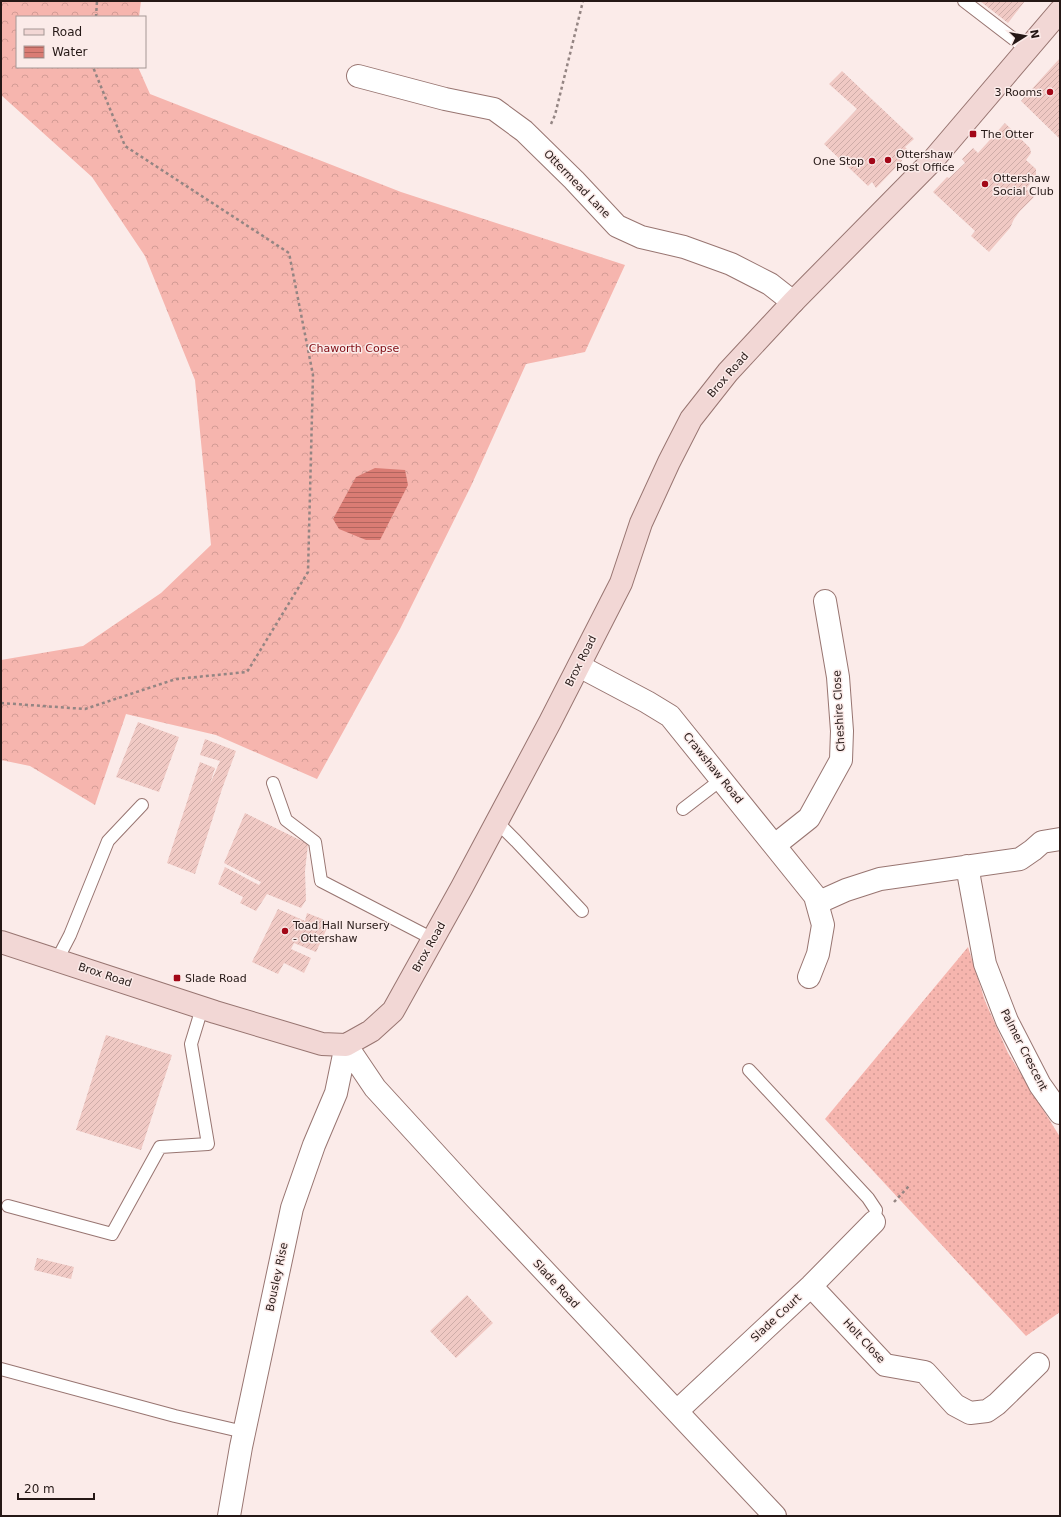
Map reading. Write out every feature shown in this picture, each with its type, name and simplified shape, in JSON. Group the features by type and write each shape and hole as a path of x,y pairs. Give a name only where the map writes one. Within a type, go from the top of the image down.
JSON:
{"street":[{"name":"Brox Road","path":"1,942 202,1008 322,1044 346,1045 371,1031 393,1011 497,822 579,666 621,583 641,523 691,419 728,372 793,302 933,160 1060,11"},
{"name":"Ottermead Lane","path":"358,76 445,99 494,108 524,131 542,148 617,226 642,237 684,247 731,264 770,284 793,302"},
{"name":"Cheshire Close","path":"775,845 809,818 841,760 842,731 838,677 825,601"},
{"name":"Crawshaw Road","path":"579,666 670,716 815,896 823,925 818,954 809,977"},
{"path":"817,902 846,890 880,879 1020,858 1042,842 1060,839"},
{"name":"Palmer Crescent","path":"967,866 985,964 1006,1020 1040,1084 1060,1113"},
{"name":"Slade Road","path":"346,1045 380,1094 775,1516"},
{"name":"Bousley Rise","path":"229,1516 244,1432 292,1208 314,1145 336,1094 346,1045"},
{"name":"Slade Court","path":"677,1411 811,1286 874,1222"},
{"name":"Holt Close","path":"811,1286 885,1365 924,1372 955,1405 970,1413 987,1412 1038,1364"}],"lane":[{"path":"964,1 1028,50"},
{"path":"683,809 722,779"},
{"path":"273,783 286,820 315,842 321,881 433,939"},
{"path":"57,960 70,935 108,841 142,805"},
{"path":"497,822 582,911"},
{"path":"8,1206 112,1234 160,1147 208,1144 192,1044 202,1008"},
{"path":"749,1070 868,1198 876,1210 874,1222"},
{"path":"1,1369 175,1416 244,1432"}],"path":[{"path":"96,16 98,1"},
{"path":"542,148 555,115 583,1"},
{"path":"1,703 85,709 176,678 247,672 308,572 313,375 289,253 125,146 93,68"}],"green space":[{"name":"Chaworth Copse","path":"1,1 141,1 139,16 16,16 16,68 138,68 150,94 401,192 625,265 585,352 526,364 471,486 400,629 317,779 216,735 126,714 95,805 30,766 1,760 1,660 83,646 161,593 211,545 195,380 145,256 92,177 1,95"},
{"path":"968,947 985,1001 1008,1053 1060,1137 1060,1312 1026,1336 825,1119"}],"water":[{"path":"375,468 405,470 408,485 380,540 366,540 339,529 333,519 356,477"}],"building":[{"path":"980,1 1025,1 1008,23"},
{"path":"1060,58 1060,139 1021,101"},
{"path":"842,71 914,139 905,147 908,150 900,158 902,161 876,188 872,182 868,186 824,144 857,109 829,84"},
{"name":"Ottershaw Social Club","path":"1005,123 1030,148 1031,153 1026,160 1036,169 1036,176 1026,189 1034,197 1020,211 1010,228 989,252 971,236 975,231 933,192 947,177 949,178 965,163 962,159 973,148 978,153"},
{"path":"138,722 179,737 159,792 116,777"},
{"path":"205,739 236,751 222,789 195,874 167,863 200,762 215,768 210,784 220,761 200,755"},
{"path":"245,813 308,844 305,871 306,900 301,908 267,894 256,911 240,903 243,897 218,884 225,867 259,885 261,882 224,863"},
{"path":"278,909 305,921 307,913 330,922 316,952 294,943 291,949 311,958 304,973 284,963 278,974 252,962"},
{"path":"106,1035 172,1055 141,1150 76,1130"},
{"path":"37,1258 74,1267 71,1279 34,1270"},
{"path":"467,1295 493,1323 456,1358 430,1331"}],"place":[{"name":"3 Rooms","path":"1050,92"},
{"name":"The Otter","path":"973,134"},
{"name":"Ottershaw Post Office","path":"888,160"},
{"name":"One Stop","path":"872,161"},
{"name":"Ottershaw Social Club","path":"985,184"},
{"name":"Toad Hall Nursery - Ottershaw","path":"285,931"},
{"name":"Slade Road","path":"177,978"}]}
